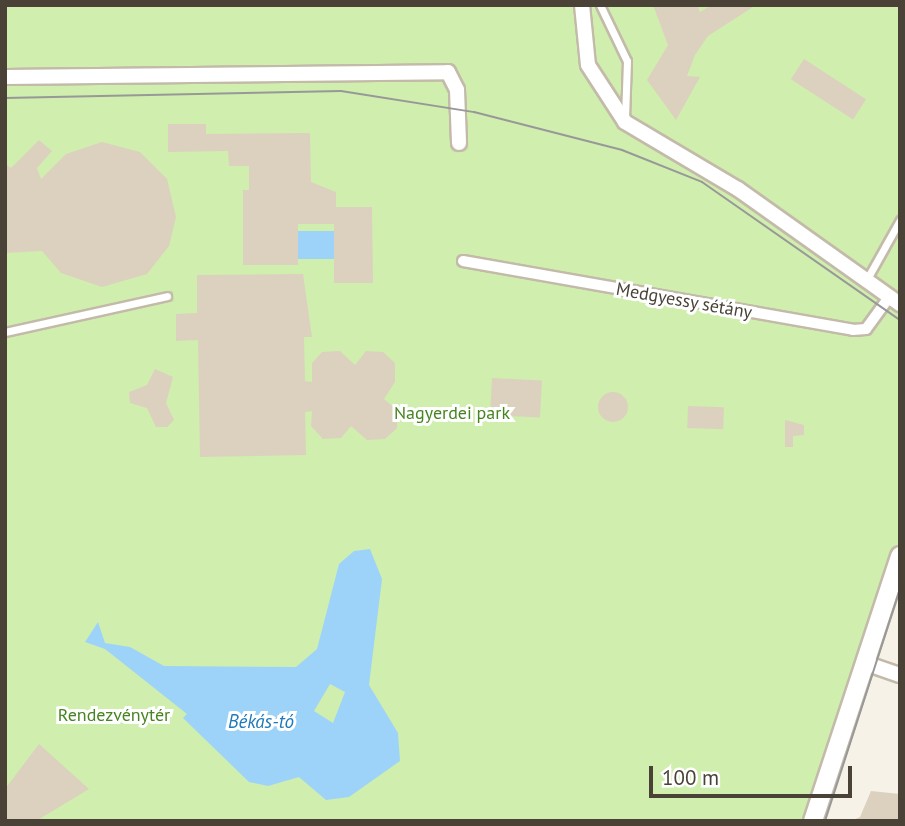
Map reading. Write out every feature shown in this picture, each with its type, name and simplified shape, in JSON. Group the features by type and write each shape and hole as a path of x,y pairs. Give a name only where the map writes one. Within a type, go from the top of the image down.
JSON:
{"street":[{"path":"582,5 588,65 625,122 738,189 867,279 894,301"},
{"path":"5,77 448,72 455,78 459,143"},
{"name":"Medgyessy sétány","path":"463,261 853,330 866,329 894,301"},
{"path":"813,821 900,556"},
{"path":"864,663 900,675"}],"lane":[{"path":"600,5 627,61 625,122"},
{"path":"867,279 900,220"},
{"path":"5,332 167,296"}],"green space":[{"name":"Nagyerdei park","path":"5,5 900,5 900,556 813,821 5,821"}],"water":[{"path":"298,231 334,231 334,259 298,259"},
{"name":"Békás-tó","path":"370,549 382,579 369,685 398,733 400,761 349,797 326,800 299,777 268,786 249,782 183,718 187,714 105,649 85,642 98,622 105,643 130,647 164,666 296,667 317,649 339,564 354,551","holes":["330,684 345,692 333,723 314,711"]}],"building":[{"path":"653,5 697,5 700,12 712,5 756,5 708,36 695,55 687,76 700,77 676,120 647,80 668,45"},
{"path":"804,59 866,99 853,119 791,79"},
{"path":"168,124 206,124 206,134 310,133 311,182 336,192 336,207 372,207 373,283 334,283 334,224 298,224 298,265 243,265 243,190 249,190 249,166 229,166 228,151 168,152"},
{"path":"39,140 52,151 37,168 41,179 66,154 102,142 140,152 167,179 176,217 169,246 147,274 102,287 61,273 42,251 5,253 5,164 11,168"},
{"path":"303,274 312,337 304,337 305,381 312,382 312,363 322,352 340,351 355,365 366,351 383,352 395,363 395,382 384,399 397,410 397,428 385,439 367,440 351,426 341,438 323,439 311,426 312,411 305,412 306,455 200,457 198,340 176,341 176,314 197,313 197,275"},
{"path":"155,369 173,377 166,403 174,420 167,427 156,427 147,408 130,403 129,392 147,385"},
{"path":"492,378 542,381 540,418 490,415"},
{"path":"613,392 624,396 628,407 624,418 613,422 602,418 598,407 602,396"},
{"path":"688,406 724,407 723,429 687,428"},
{"path":"785,420 804,425 804,435 793,436 793,447 785,447"},
{"path":"39,744 89,789 36,821 5,821 5,789"},
{"path":"871,791 900,794 900,821 851,821 860,817"}],"tram line":[{"path":"5,98 341,91 474,112 622,150 702,182 900,320"},
{"path":"825,821 900,589"}],"park label":[{"name":"Rendezvénytér","path":"114,715"}]}
